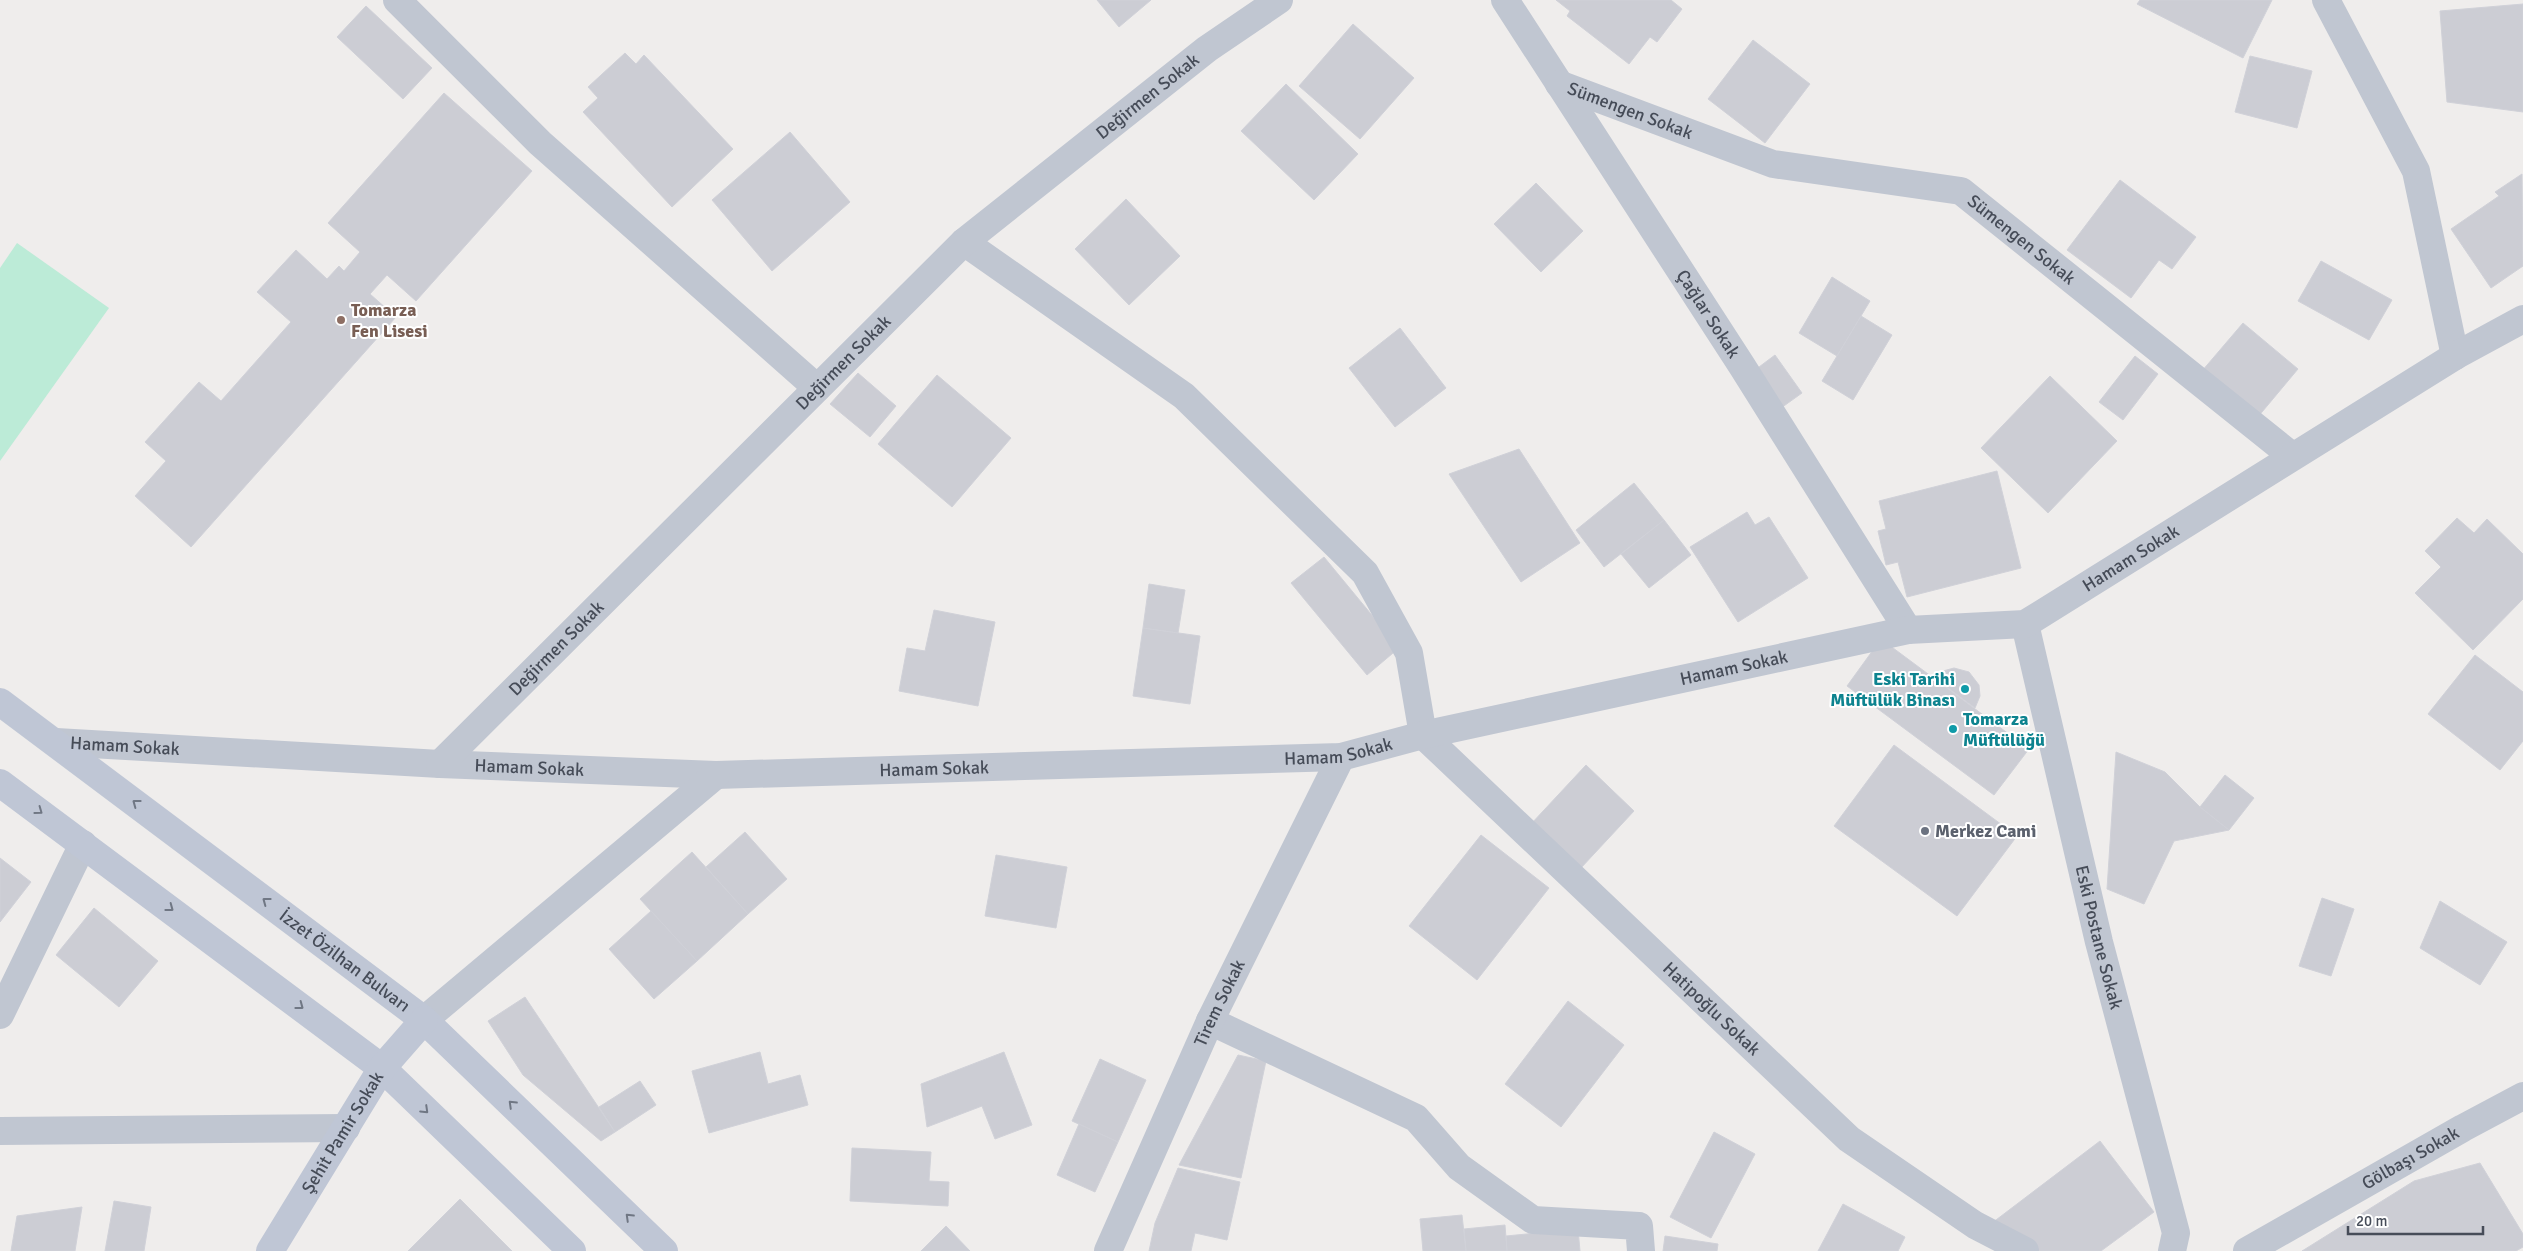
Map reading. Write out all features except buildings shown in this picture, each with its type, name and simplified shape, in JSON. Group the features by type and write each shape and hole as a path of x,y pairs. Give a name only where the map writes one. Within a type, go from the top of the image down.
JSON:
{"main road":[{"name":"İzzet Özilhan Bulvarı","path":"0,702 56,742 424,1020 664,1251"},
{"path":"0,783 382,1068 572,1251"},
{"name":"Şehit Pamir Sokak","path":"270,1251 382,1068 424,1020"}],"street":[{"path":"398,0 540,143 817,388"},
{"name":"Değirmen Sokak","path":"440,764 964,242 1207,49 1279,0"},
{"name":"Çağlar Sokak","path":"1505,0 1742,366 1908,630"},
{"path":"2326,0 2416,172 2455,356"},
{"name":"Sümengen Sokak","path":"1559,84 1773,164 1961,192 2292,456"},
{"path":"964,242 1184,396 1365,573 1409,653 1423,734"},
{"name":"Hamam Sokak","path":"56,742 440,764 716,774 1341,758 1423,734 1908,630 2025,624 2455,356 2523,319"},
{"name":"Eski Postane Sokak","path":"2025,624 2099,942 2176,1233 2172,1251"},
{"name":"Hatipoğlu Sokak","path":"1423,734 1849,1139 1975,1225 2026,1251"},
{"name":"Tirem Sokak","path":"1108,1251 1210,1021 1341,758"},
{"path":"424,1020 716,774"},
{"path":"0,1015 84,844"},
{"path":"1210,1021 1416,1118 1459,1167 1533,1220 1639,1226 1641,1251"},
{"name":"Gölbaşı Sokak","path":"2252,1249 2523,1096"},
{"path":"0,1131 346,1128"}],"green space":[{"path":"17,243 109,308 0,461 0,268"}],"place":[{"name":"Tomarza Fen Lisesi","path":"341,320"},
{"name":"Eski Tarihi Müftülük Binası","path":"1965,689"},
{"name":"Tomarza Müftülüğü","path":"1953,729"},
{"name":"Merkez Cami","path":"1925,831"}]}
